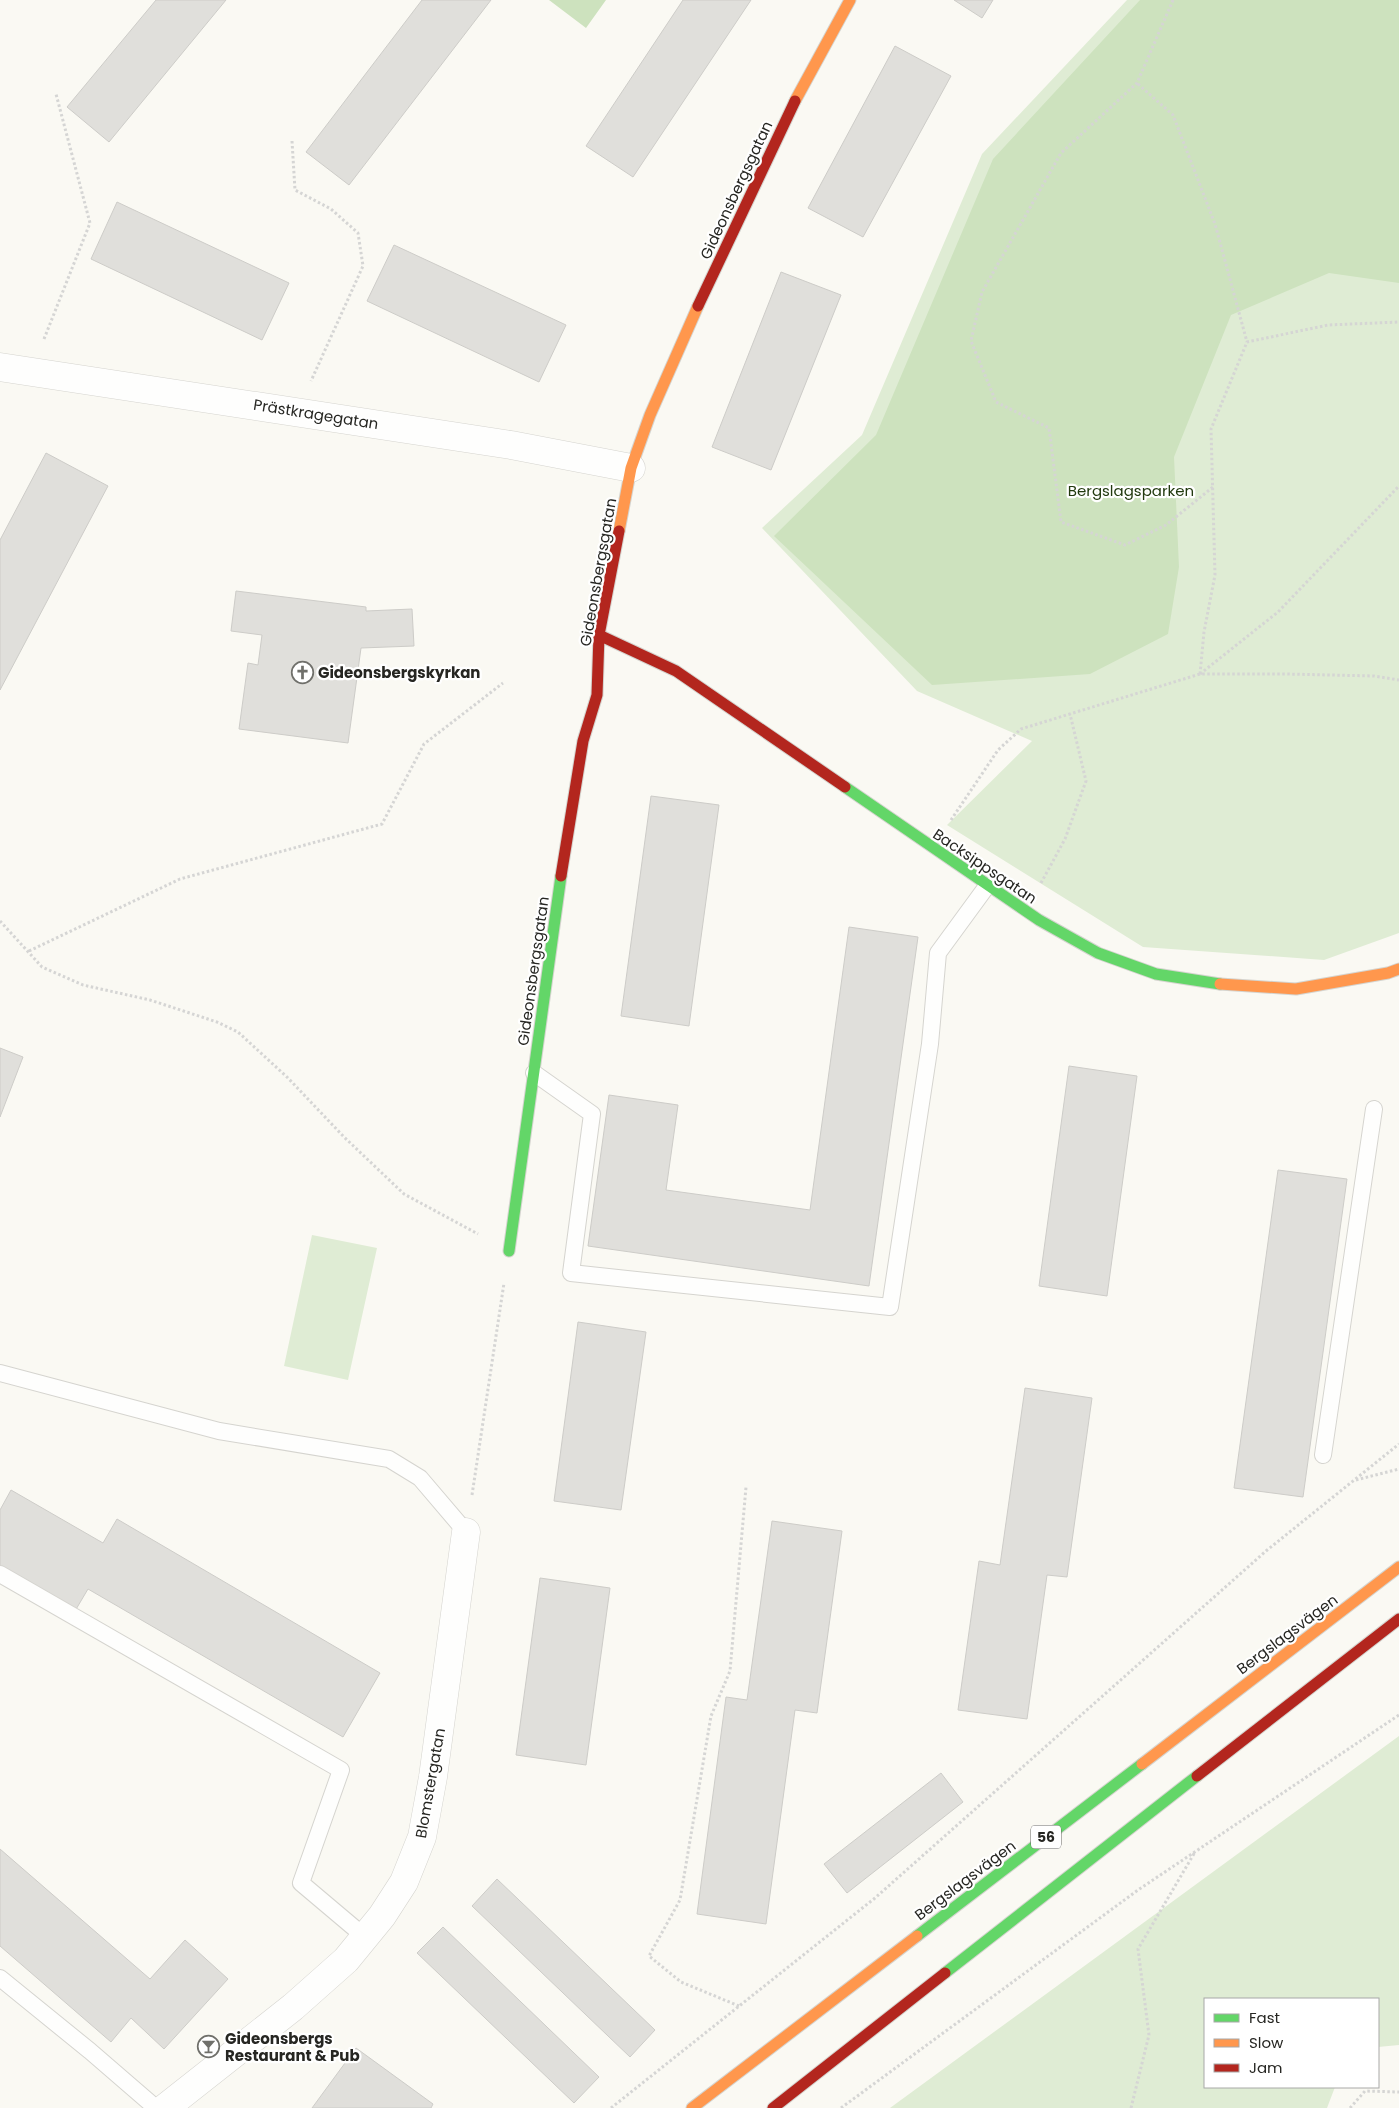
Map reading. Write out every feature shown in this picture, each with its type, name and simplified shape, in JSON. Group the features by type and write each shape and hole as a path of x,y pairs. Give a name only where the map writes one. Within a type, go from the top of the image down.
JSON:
{"main road":[{"name":"Gideonsbergsgatan","path":"509,1251 570,818 583,741 597,695 599,635 631,468 650,415 692,319 801,88 850,0"},
{"name":"Backsippsgatan","path":"599,635 676,672 1026,912 1098,953 1156,974 1224,985 1296,989 1388,973 1399,969"},
{"name":"Bergslagsvägen","path":"692,2108 1399,1567"},
{"path":"773,2108 1399,1619"}],"street":[{"name":"Prästkragegatan","path":"0,367 511,445 631,468"},
{"name":"Blomstergatan","path":"165,2108 293,2007 346,1960 382,1916 404,1882 422,1837 433,1777 466,1532"}],"lane":[{"path":"534,1073 592,1114 571,1273 890,1307 930,1044 938,954 987,886"},
{"path":"1323,1455 1374,1109"},
{"path":"0,1373 219,1431 389,1459 420,1478 466,1532"},
{"path":"0,1574 341,1770 301,1883 365,1937"},
{"path":"0,1978 156,2108"}],"path":[{"path":"1173,0 1137,83 1062,153 982,292 971,341 996,402 1049,428 1061,522 1125,545 1166,525 1213,487"},
{"path":"1137,83 1173,115 1215,224 1247,342 1211,429 1215,574 1204,632 1200,674"},
{"path":"31,372 90,223 56,94"},
{"path":"292,141 295,190 331,209 358,233 363,266 297,411"},
{"path":"1247,342 1328,325 1399,322"},
{"path":"1200,674 1278,612 1399,486"},
{"path":"932,848 998,750 1021,729 1200,674 1374,676 1399,680"},
{"path":"28,952 180,879 382,824 424,744 502,683"},
{"path":"1026,912 1065,839 1086,781 1070,714"},
{"path":"0,921 42,968 83,985 150,1000 217,1022 238,1032 288,1078 344,1137 404,1194 509,1251 466,1532"},
{"path":"611,2108 875,1898 1266,1551 1399,1444"},
{"path":"1354,1480 1399,1469"},
{"path":"739,2006 681,1982 649,1956 680,1900 711,1716 730,1670 746,1487"},
{"path":"841,2108 1138,1890 1399,1714"},
{"path":"1132,2108 1149,2035 1138,1949 1196,1851"},
{"path":"1350,2108 1364,2091 1399,2092"}],"green space":[{"path":"549,0 606,0 586,28"},
{"name":"Bergslagsparken","path":"1127,0 1399,0 1399,933 1324,960 1143,947 947,825 1032,741 917,691 762,528 862,435 982,154"},
{"path":"1140,0 1399,0 1399,283 1329,273 1231,315 1174,457 1179,567 1168,634 1090,674 932,685 774,536 876,435 993,159"},
{"path":"312,1235 377,1248 348,1380 284,1366"},
{"path":"1399,1736 1399,2045 1379,2047 1379,1998 1204,1998 1204,2088 1335,2088 1327,2108 890,2108"}],"building":[{"path":"156,0 226,0 109,142 67,107"},
{"path":"422,0 491,0 349,185 306,152"},
{"path":"683,0 751,0 633,177 586,146"},
{"path":"954,0 993,0 982,18"},
{"path":"895,46 951,76 863,237 808,208"},
{"path":"117,202 289,283 262,340 91,259"},
{"path":"394,245 566,325 539,382 367,301"},
{"path":"781,272 841,295 771,470 712,447"},
{"path":"46,453 108,486 0,690 0,540"},
{"name":"Gideonsbergskyrkan","path":"236,591 366,607 366,611 412,609 414,646 361,648 348,743 239,729 248,663 258,665 262,635 231,631"},
{"path":"651,796 719,805 689,1026 621,1016"},
{"path":"849,927 918,937 869,1286 588,1246 609,1095 678,1105 666,1190 810,1210"},
{"path":"0,1048 23,1057 0,1117"},
{"path":"1069,1066 1137,1076 1107,1296 1039,1286"},
{"path":"1278,1170 1347,1179 1303,1497 1234,1488"},
{"path":"578,1322 646,1332 621,1510 554,1501"},
{"path":"1025,1388 1092,1398 1067,1577 1047,1575 1027,1719 958,1710 979,1561 1000,1565"},
{"path":"11,1490 103,1543 117,1519 380,1673 343,1737 88,1589 75,1611 0,1567 0,1510"},
{"path":"772,1521 842,1531 817,1713 795,1710 766,1924 697,1914 726,1697 747,1700"},
{"path":"540,1578 610,1588 586,1765 516,1755"},
{"path":"941,1773 963,1802 847,1893 824,1864"},
{"path":"0,1849 150,1979 185,1940 228,1979 164,2049 131,2018 111,2042 0,1946"},
{"path":"497,1879 655,2030 630,2057 472,1906"},
{"path":"443,1927 599,2077 574,2103 417,1953"},
{"path":"356,2048 433,2104 431,2108 312,2108"}],"traffic: fast":[{"path":"845,787 1039,920 1098,953 1156,974 1220,984"},
{"path":"509,1251 561,876"},
{"path":"917,1936 1142,1764"},
{"path":"945,1973 1197,1776"}],"traffic: slow":[{"path":"795,101 850,0"},
{"path":"619,531 631,468 650,415 698,306"},
{"path":"1220,984 1296,989 1388,973 1399,969"},
{"path":"1142,1764 1399,1567"},
{"path":"692,2108 917,1936"}],"traffic: jam":[{"path":"698,306 795,101"},
{"path":"561,876 583,741 597,695 599,635 619,531"},
{"path":"599,635 676,671 845,787"},
{"path":"1197,1776 1399,1619"},
{"path":"773,2108 945,1973"}],"place":[{"name":"Gideonsbergskyrkan","path":"302,672"},
{"name":"Gideonsbergs Restaurant & Pub","path":"209,2047"}]}
